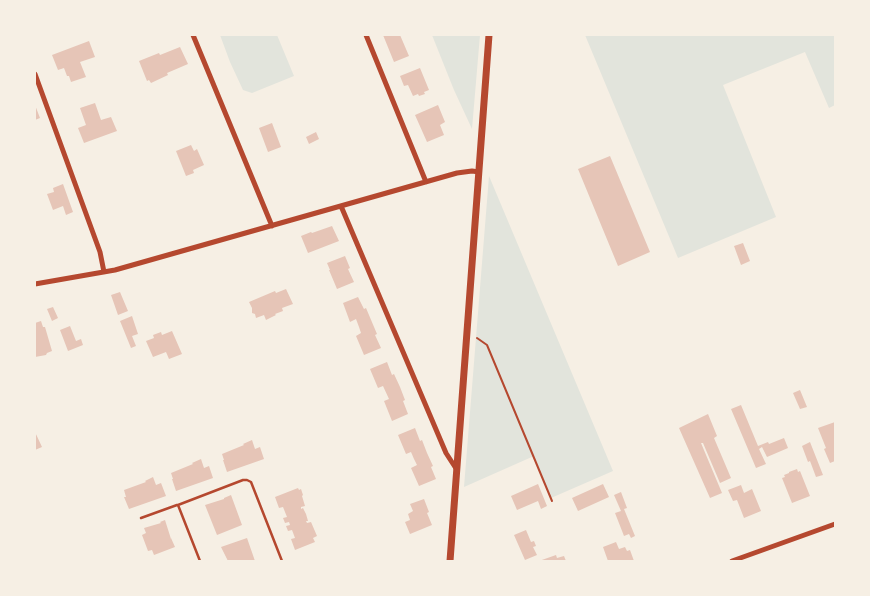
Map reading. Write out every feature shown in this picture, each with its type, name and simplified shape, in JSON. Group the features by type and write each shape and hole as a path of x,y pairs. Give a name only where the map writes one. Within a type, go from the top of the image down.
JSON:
{"street":[{"path":"193,35 272,226"},
{"path":"366,35 426,182"},
{"path":"450,561 489,35"},
{"path":"35,74 100,252 104,272"},
{"path":"35,284 104,272 272,226 457,172 479,172"},
{"path":"341,206 446,453 457,471"},
{"path":"732,561 835,524"}],"lane":[{"path":"141,518 242,480 248,480 252,482 282,561"},
{"path":"178,505 200,561"}],"path":[{"path":"467,336 476,337 487,345 552,502"}],"shaded area":[{"path":"220,35 277,35 294,76 252,93 243,90"},
{"path":"432,35 480,35 472,129 454,90"},
{"path":"585,35 835,35 835,105 829,108 805,52 723,85 776,217 678,258"},
{"path":"489,176 613,471 551,498 534,456 464,487"}],"building":[{"path":"383,35 400,35 409,56 394,62"},
{"path":"89,41 95,57 80,62 86,77 71,82 64,68 58,70 52,55"},
{"path":"180,47 188,64 167,73 168,75 151,83 149,80 147,81 139,61"},
{"path":"420,68 429,90 424,92 425,94 413,96 408,85 404,86 400,76"},
{"path":"95,103 101,120 111,117 117,131 84,143 78,128 86,125 80,108"},
{"path":"35,105 40,118 35,120"},
{"path":"438,105 445,122 440,125 444,135 427,142 415,115"},
{"path":"272,123 281,147 268,152 259,128"},
{"path":"316,132 319,139 309,144 306,137"},
{"path":"191,145 194,151 197,149 204,165 193,170 194,173 186,176 176,151"},
{"path":"610,156 650,252 618,266 578,169"},
{"path":"63,184 73,212 66,215 63,206 53,210 47,194 54,192 53,188"},
{"path":"332,226 339,241 308,253 301,236"},
{"path":"743,243 750,261 741,265 734,246"},
{"path":"345,256 354,282 337,289 327,263"},
{"path":"286,289 293,304 282,308 283,311 266,320 264,315 256,318 255,314 252,313 249,302 275,291 276,293"},
{"path":"120,292 128,311 118,315 111,295"},
{"path":"358,297 364,309 366,308 381,348 364,355 356,336 361,333 356,319 350,322 343,303"},
{"path":"53,307 58,318 52,321 47,309"},
{"path":"132,316 138,334 132,336 136,346 131,348 120,321"},
{"path":"41,321 43,327 45,327 52,351 46,355 35,357 35,323"},
{"path":"70,326 76,341 81,339 83,345 68,351 60,330"},
{"path":"172,331 182,354 169,359 166,352 153,357 146,341 154,338 153,335 161,332 162,335"},
{"path":"387,362 392,375 394,374 400,387 408,414 392,421 384,401 389,399 383,386 378,388 370,369"},
{"path":"800,390 807,407 800,409 793,393"},
{"path":"741,405 758,446 784,438 788,448 767,457 762,447 759,449 766,464 756,468 731,409"},
{"path":"708,414 717,436 714,438 731,478 720,483 703,443 701,443 722,493 710,498 679,428"},
{"path":"835,422 835,461 830,463 818,428"},
{"path":"415,428 433,466 431,467 436,479 419,486 411,468 417,465 411,452 406,454 398,435"},
{"path":"35,432 42,447 35,450"},
{"path":"252,440 255,449 260,447 264,459 227,472 222,454"},
{"path":"810,442 823,475 816,477 802,446"},
{"path":"201,459 204,468 209,466 213,478 176,491 171,473"},
{"path":"797,469 798,472 800,471 810,496 792,503 782,478 789,472"},
{"path":"153,477 156,485 161,483 166,496 129,509 124,497 126,497 124,490 146,482"},
{"path":"538,484 547,506 541,509 538,501 517,510 511,496"},
{"path":"603,484 609,497 578,511 572,498"},
{"path":"741,485 744,493 752,489 761,511 744,518 737,500 733,501 728,490"},
{"path":"298,488 299,490 301,489 305,506 301,507 301,509 303,508 307,523 311,522 317,536 313,538 315,542 295,550 291,539 295,538 292,530 288,531 286,526 290,525 289,522 285,523 283,518 287,517 283,507 279,508 275,497"},
{"path":"621,492 627,508 624,509 635,536 631,538 629,534 624,536 615,513 621,511 614,495"},
{"path":"231,495 242,525 217,535 205,505"},
{"path":"424,499 432,525 410,534 405,522 410,520 408,514 413,511 410,504"},
{"path":"165,520 175,547 154,555 152,550 148,551 142,535 146,533 144,528"},
{"path":"526,530 531,542 534,541 536,546 533,547 537,555 525,560 514,535"},
{"path":"247,538 255,561 228,561 221,547"},
{"path":"616,542 619,549 625,547 627,551 630,550 634,561 608,561 603,547"},
{"path":"556,555 557,558 564,556 566,561 539,561"}]}
